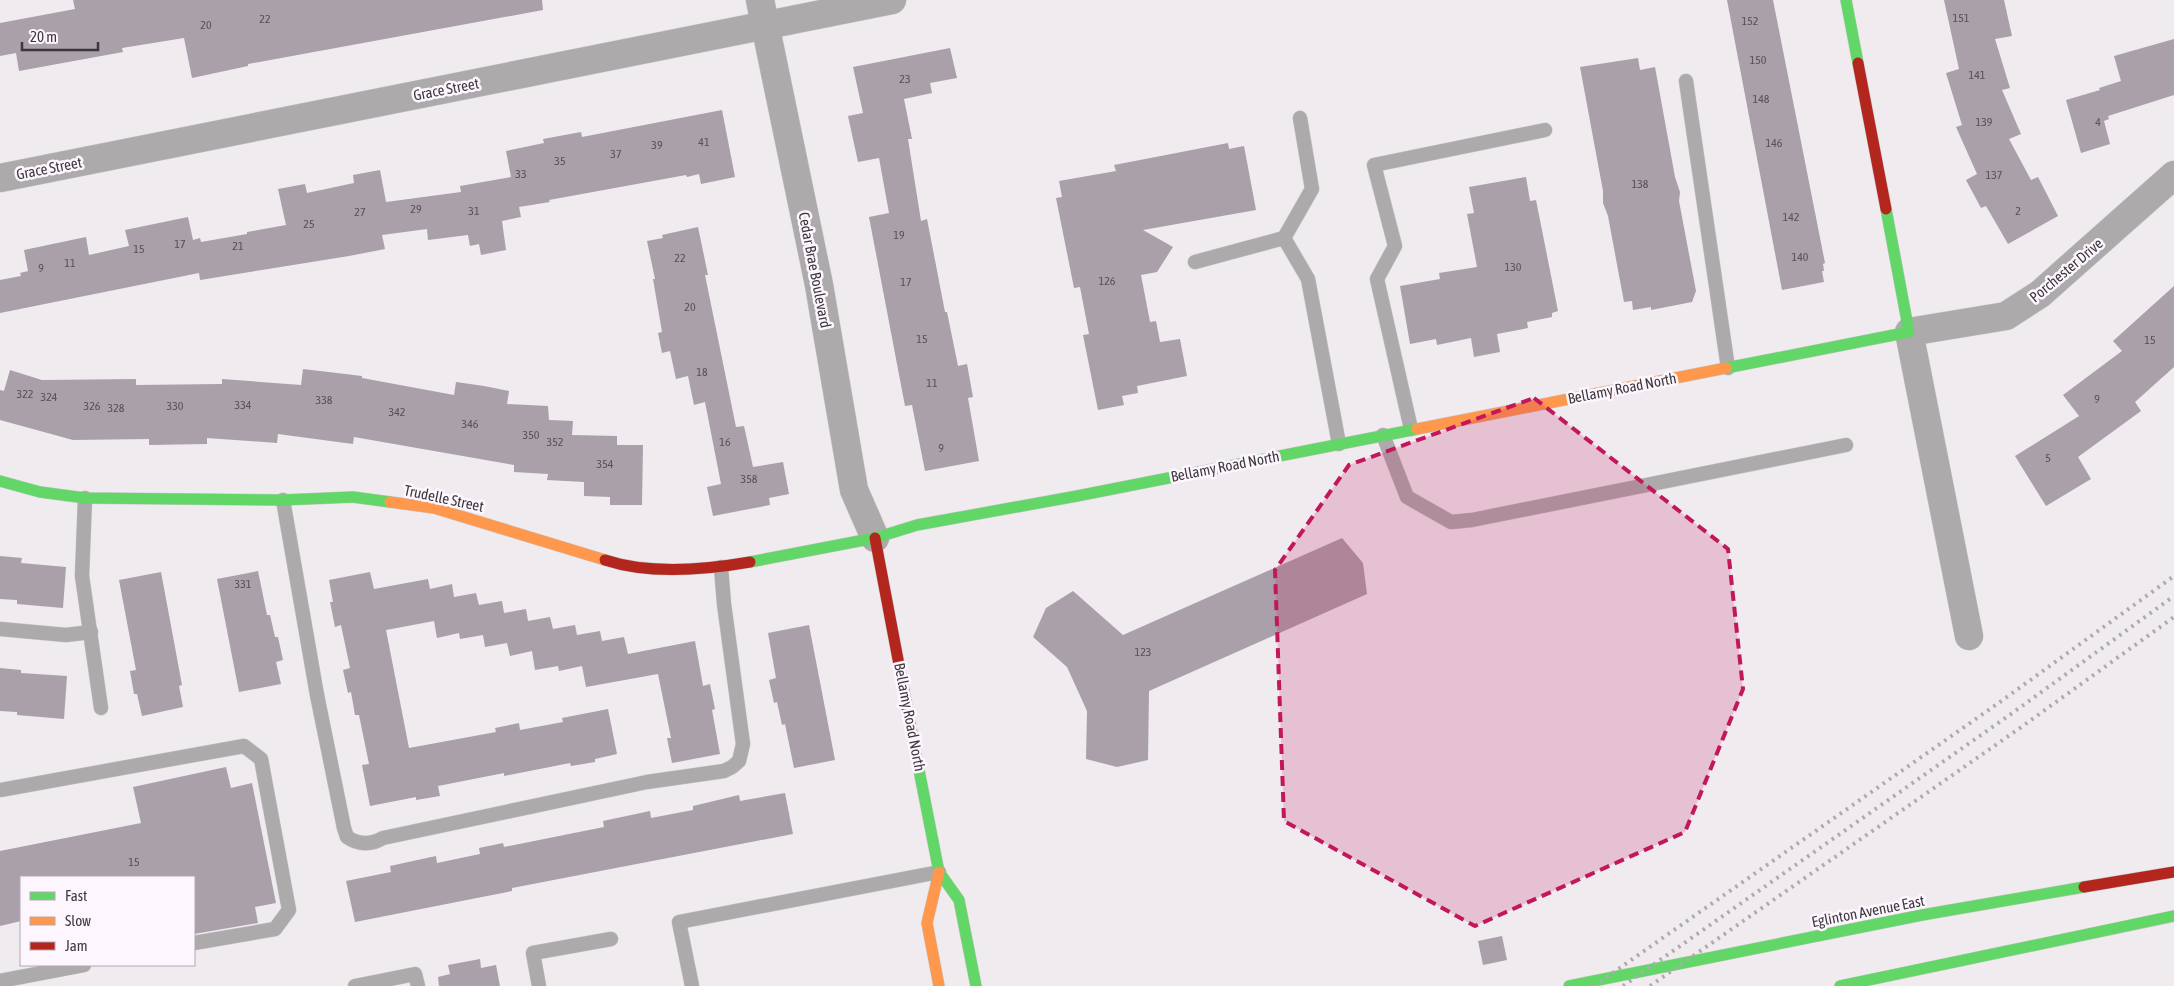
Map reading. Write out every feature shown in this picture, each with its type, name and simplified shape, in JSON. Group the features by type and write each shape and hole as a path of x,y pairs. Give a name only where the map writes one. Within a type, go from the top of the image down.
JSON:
{"street":[{"name":"Grace Street","path":"0,178 762,12 892,0"},
{"path":"1846,0 1969,636"},
{"name":"Cedar Brae Boulevard","path":"762,12 819,285 854,490 875,538"},
{"name":"Porchester Drive","path":"1909,332 2006,316 2040,294 2174,175"},
{"name":"Bellamy Road North","path":"939,986 927,923 939,872 875,538 917,525 1077,496 1909,332"},
{"name":"Trudelle Street","path":"0,481 40,492 85,498 283,500 352,497 434,508 614,563 659,569 721,567 875,538"},
{"name":"Bellamy Road North","path":"939,872 959,900 976,986"},
{"name":"Eglinton Avenue East","path":"1568,986 1922,915 2174,872"},
{"path":"1840,986 2174,916"}],"lane":[{"path":"1686,81 1728,368"},
{"path":"1196,262 1284,238 1312,189 1300,118"},
{"path":"1411,429 1378,279 1394,246 1374,165 1545,130"},
{"path":"1284,238 1308,279 1339,444"},
{"path":"1383,435 1407,497 1451,522 1491,516 1846,445"},
{"path":"85,498 82,576 101,708"},
{"path":"283,500 316,695 344,828 347,837 360,843 373,842 383,838 647,782 724,770 736,764 741,756 743,744 724,604 721,567"},
{"path":"0,629 66,635 91,632"},
{"path":"0,790 244,746 261,759 289,910 275,929 195,943"},
{"path":"692,986 679,922 939,872"},
{"path":"539,986 533,953 610,939"},
{"path":"0,982 79,966"},
{"path":"355,986 415,974 418,986"}],"highlighted area":[{"path":"1534,398 1728,549 1743,689 1685,832 1475,926 1284,821 1275,570 1349,465"}],"building":[{"path":"73,0 542,0 543,10 248,64 248,66 192,78 184,38 122,48 123,52 19,71 16,53 0,56 0,23 75,9"},
{"path":"1727,0 1773,0 1825,263 1823,264 1824,271 1822,271 1824,282 1782,290"},
{"path":"1944,0 2004,0 2012,36 1995,39 2010,88 2002,90 2021,134 2009,139 2031,180 2038,177 2058,216 2008,244 1986,206 1981,208 1966,180 1977,174 1956,127 1962,125 1946,73 1959,69"},
{"path":"2174,39 2174,95 2108,116 2109,119 2104,121 2110,144 2081,153 2066,100 2100,90 2099,88 2121,81 2114,56"},
{"path":"950,48 957,78 930,83 932,93 904,99 912,139 908,139 921,221 927,219 945,312 947,312 958,366 967,364 973,397 968,398 979,461 925,471 912,405 905,406 869,217 889,213 879,158 858,162 848,116 863,113 853,67"},
{"path":"1638,58 1640,70 1655,67 1675,177 1680,192 1679,201 1696,291 1692,302 1651,310 1651,307 1633,310 1632,301 1624,302 1608,216 1603,203 1603,191 1580,67"},
{"path":"722,110 735,177 701,184 699,174 687,177 686,175 519,207 521,217 502,221 506,250 481,255 479,244 470,246 468,235 428,240 427,229 382,235 385,249 200,280 199,273 0,313 0,280 21,276 20,273 28,271 24,250 86,237 89,255 129,246 125,230 188,217 193,240 200,238 201,242 247,234 247,232 286,225 278,189 305,184 307,193 354,183 353,175 380,170 386,202 461,192 460,186 511,177 506,151 544,143 543,139 581,132 582,137"},
{"path":"1228,143 1229,149 1244,146 1256,210 1143,230 1173,247 1157,272 1141,275 1150,322 1156,321 1160,342 1180,339 1187,376 1137,386 1138,393 1122,396 1124,405 1098,410 1083,335 1089,334 1080,287 1074,288 1056,198 1062,197 1059,181 1116,171 1114,165"},
{"path":"1526,177 1530,201 1536,200 1558,311 1552,313 1552,317 1527,322 1528,328 1497,334 1500,352 1474,357 1471,338 1437,345 1436,339 1410,344 1400,286 1440,279 1439,273 1477,267 1467,214 1474,213 1469,187"},
{"path":"698,227 708,275 705,275 736,427 744,426 753,467 783,462 789,494 769,498 770,505 713,516 707,487 721,484 705,402 694,405 688,376 676,379 670,351 662,353 658,333 662,332 653,279 655,279 647,241 663,238 662,235"},
{"path":"2174,286 2174,367 2135,402 2141,411 2078,457 2091,479 2046,506 2015,456 2079,416 2063,395 2122,351 2113,341"},
{"path":"303,369 362,376 362,378 454,395 456,382 484,386 509,391 507,404 548,406 549,420 573,421 572,435 617,436 617,445 643,445 642,505 610,505 610,497 584,496 584,482 547,480 548,474 514,472 514,465 354,437 353,444 278,434 277,443 207,438 207,444 149,445 149,439 73,440 0,420 0,390 4,391 10,370 42,380 136,379 136,385 222,384 222,379 301,385"},
{"path":"1342,538 1363,563 1367,594 1149,691 1148,760 1117,767 1086,759 1087,711 1067,667 1033,637 1046,608 1073,591 1123,635"},
{"path":"0,556 22,558 21,563 66,567 63,608 17,604 17,600 0,599"},
{"path":"258,571 267,615 270,615 275,637 278,637 283,660 276,662 281,684 239,692 217,579"},
{"path":"161,572 182,685 179,686 183,707 142,716 137,694 134,694 130,671 136,670 119,580"},
{"path":"370,572 374,589 428,579 430,589 452,584 454,597 476,593 479,605 502,601 504,613 526,609 528,621 550,617 553,629 575,625 577,635 600,631 602,641 624,637 628,654 695,641 703,686 710,684 715,709 712,710 720,754 672,763 667,738 671,738 658,674 586,687 582,666 559,671 558,666 535,670 532,651 510,656 507,643 485,647 483,635 460,639 459,633 437,638 434,621 386,630 409,748 496,732 495,728 519,723 520,730 563,722 562,718 608,709 617,754 595,759 595,762 571,766 570,763 504,776 504,773 438,786 440,796 416,800 416,797 370,806 362,765 369,764 359,715 355,715 351,692 348,693 343,670 350,668 341,625 335,627 330,602 333,602 329,580"},
{"path":"809,625 835,760 794,768 785,724 782,725 777,702 774,703 769,680 776,678 768,633"},
{"path":"0,668 21,670 21,673 67,676 64,719 17,715 17,712 0,711"},
{"path":"226,767 231,788 252,783 276,903 255,907 258,923 195,934 195,876 20,876 20,921 0,926 0,851 141,823 133,787"},
{"path":"785,793 793,834 512,888 512,891 355,922 346,881 391,872 390,866 436,856 437,863 480,854 479,848 503,843 504,847 604,827 603,821 650,811 651,818 693,810 693,806 739,795 740,801"},
{"path":"1502,936 1507,960 1483,965 1478,941"},
{"path":"480,959 481,968 496,965 500,986 439,986 438,977 450,974 448,965"}],"railway":[{"path":"1594,986 2000,702 2174,576"},
{"path":"1623,986 2011,714 2174,596"},
{"path":"1650,986 2020,728 2174,617"}],"traffic: fast":[{"path":"1846,0 1858,63"},
{"path":"1726,368 1909,332 1886,209"},
{"path":"750,562 875,538 917,525 1077,496 1417,429"},
{"path":"0,481 40,492 85,498 283,500 353,497 390,502"},
{"path":"918,765 939,872 959,900 976,986"},
{"path":"1569,986 1922,915 2084,887"},
{"path":"1840,986 2174,916"}],"traffic: slow":[{"path":"1417,429 1726,368"},
{"path":"390,502 434,508 605,560"},
{"path":"939,872 927,923 939,986"}],"traffic: jam":[{"path":"1858,63 1886,209"},
{"path":"875,538 918,765"},
{"path":"605,560 640,568 677,570 750,562"},
{"path":"2084,887 2174,872"}]}
